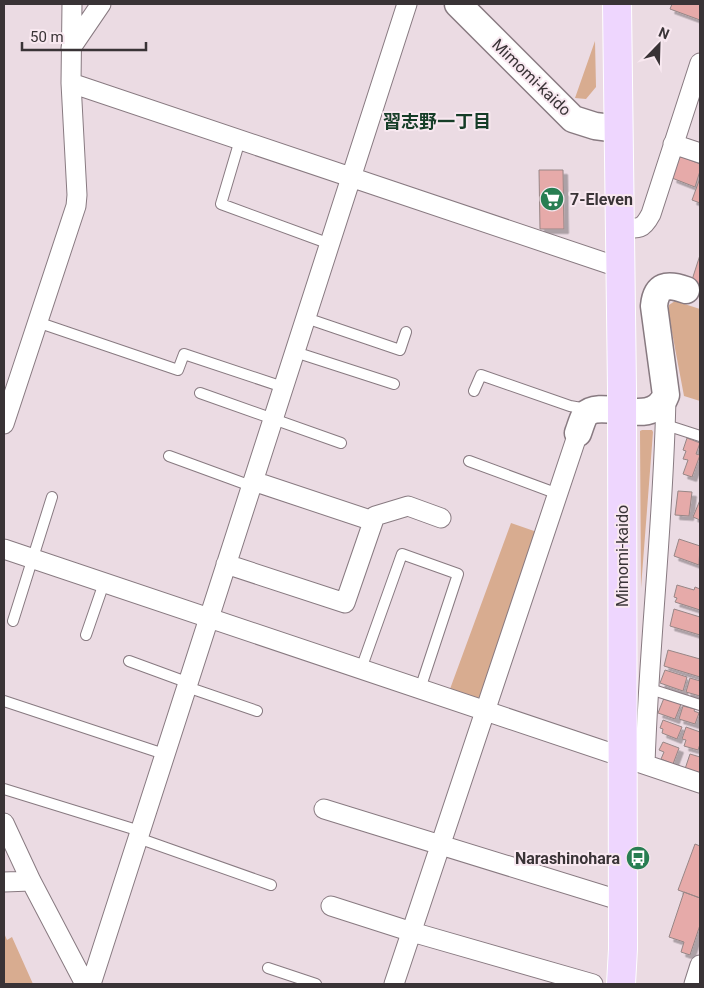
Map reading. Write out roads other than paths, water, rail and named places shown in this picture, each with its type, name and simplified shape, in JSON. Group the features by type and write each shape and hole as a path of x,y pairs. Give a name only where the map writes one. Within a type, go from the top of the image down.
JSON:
{"main road":[{"name":"Mimomi-kaido","path":"617,4 622,411 633,760 622,901 621,984"}],"street":[{"path":"4,424 76,206 71,83 72,4"},
{"path":"71,48 101,4"},
{"path":"90,984 407,4"},
{"name":"Mimomi-kaido","path":"458,4 573,118 595,126 618,129"},
{"path":"620,226 636,229 646,223 651,214 673,144 696,93 700,63"},
{"path":"71,83 621,268"},
{"path":"673,144 700,153"},
{"path":"633,760 647,688 666,425 666,395 654,306 655,294 660,288 666,286 678,287 693,292"},
{"path":"394,984 584,416 594,410 648,411 658,407 666,395"},
{"path":"252,483 373,522"},
{"path":"226,564 345,603 375,516 408,506 441,518"},
{"path":"4,549 700,782"},
{"path":"324,809 622,901"},
{"path":"4,823 31,881 85,984"},
{"path":"4,882 31,881"},
{"path":"331,906 412,932 593,984"},
{"path":"694,984 700,965"}],"lane":[{"path":"240,140 221,204 330,244"},
{"path":"306,318 400,350 406,332"},
{"path":"37,322 178,370 184,354 283,388"},
{"path":"295,352 394,384"},
{"path":"474,391 481,375 570,406 594,410"},
{"path":"200,393 341,443"},
{"path":"666,425 700,436"},
{"path":"169,456 252,483"},
{"path":"469,461 558,494"},
{"path":"13,621 52,497"},
{"path":"361,669 402,554 458,574 420,689"},
{"path":"86,635 104,583"},
{"path":"129,661 257,711"},
{"path":"647,688 700,705"},
{"path":"4,701 164,754"},
{"path":"4,789 139,834 271,885"},
{"path":"268,968 316,984"}],"place":[{"name":"7-Eleven","path":"552,199"},
{"name":"Narashinohara","path":"638,858"}],"district":[{"name":"習志野一丁目","path":"437,122"}]}
